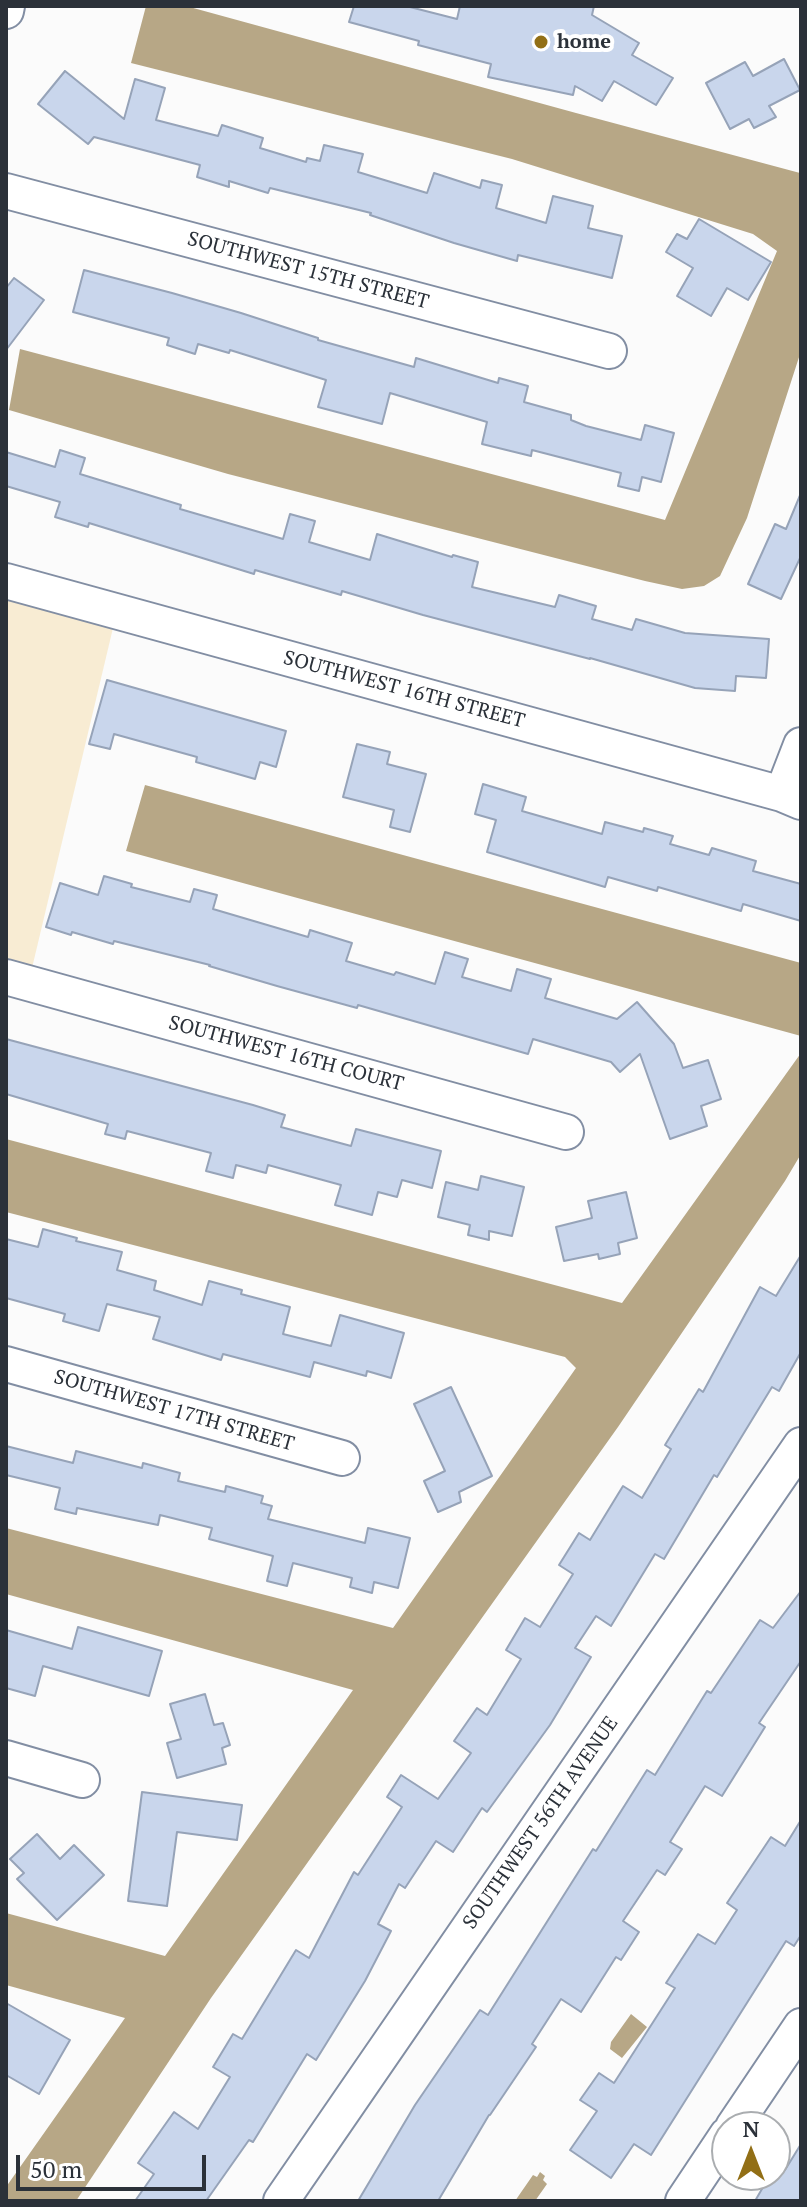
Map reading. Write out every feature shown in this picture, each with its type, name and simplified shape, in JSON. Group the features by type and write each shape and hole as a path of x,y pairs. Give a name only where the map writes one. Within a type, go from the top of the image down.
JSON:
{"street":[{"name":"SOUTHWEST 15TH STREET","path":"6,191 609,351"},
{"name":"SOUTHWEST 16TH STREET","path":"6,581 792,798"},
{"path":"792,798 801,745"},
{"name":"SOUTHWEST 16TH COURT","path":"6,977 566,1132"},
{"name":"SOUTHWEST 17TH STREET","path":"6,1364 342,1458"},
{"name":"SOUTHWEST 56TH AVENUE","path":"281,2201 801,1445"},
{"path":"6,1758 82,1780"},
{"path":"744,2111 801,2026"},
{"path":"683,2201 711,2159"}],"shaded area":[{"path":"146,6 186,6 801,171 801,351 747,518 720,576 704,586 682,589 645,581 228,474 9,410 20,349 665,520 777,251 753,234 512,159 131,63"},
{"path":"6,597 113,628 32,968 6,960"},
{"path":"145,785 801,963 801,1036 126,851"},
{"path":"801,1053 801,1154 618,1427 211,1998 76,2201 6,2201 6,2187 125,2018 6,1985 6,1913 165,1956 353,1690 6,1594 6,1528 393,1628 576,1368 565,1357 6,1212 6,1139 622,1303"},
{"path":"631,2014 647,2027 622,2058 610,2049 611,2042"},
{"path":"540,2172 547,2184 535,2201 515,2201 533,2175 537,2177"}],"building":[{"path":"354,6 406,6 457,19 460,6 594,6 592,15 639,43 632,55 673,78 656,105 614,81 602,101 575,86 573,95 488,77 491,64 418,45 419,41 349,22"},
{"path":"784,59 800,90 769,106 776,117 754,128 749,119 730,129 706,83 745,62 753,76"},
{"path":"65,71 124,119 135,79 165,88 156,120 218,136 222,125 263,138 260,148 306,162 307,158 320,161 324,145 363,154 358,172 427,193 434,173 480,188 482,180 502,185 496,208 546,223 553,196 593,206 588,228 622,236 612,278 518,255 517,261 454,243 371,213 270,188 268,193 229,181 229,187 197,177 200,165 94,137 88,144 38,104"},
{"path":"699,219 771,262 748,300 727,288 711,316 677,296 693,268 666,252 677,234 687,239"},
{"path":"84,270 241,313 318,340 414,367 416,358 498,383 499,378 528,386 524,402 571,415 571,420 586,426 641,440 645,425 674,433 661,482 642,477 639,491 618,486 621,473 532,450 531,456 482,444 487,422 390,393 382,424 318,407 326,380 230,350 229,353 198,344 195,354 167,345 169,338 73,312"},
{"path":"14,278 44,300 6,350 6,288"},
{"path":"60,450 85,458 80,474 181,505 180,509 283,539 290,514 315,521 309,542 370,560 377,534 478,562 472,587 555,607 559,595 596,606 592,619 632,630 636,619 685,633 769,639 766,678 736,676 735,691 695,688 342,591 341,595 255,570 254,574 89,523 88,527 55,517 60,502 6,486 6,452 55,467"},
{"path":"801,493 801,556 781,599 748,584 775,524 786,529"},
{"path":"107,680 286,731 276,767 260,762 255,779 196,762 197,757 114,734 110,749 89,744"},
{"path":"357,744 390,752 387,764 426,774 410,832 390,827 394,810 343,797"},
{"path":"483,784 526,797 522,811 602,834 605,822 643,832 644,828 673,836 670,844 709,855 712,848 756,861 753,871 801,884 801,921 743,904 741,911 658,887 657,891 608,877 605,887 487,852 496,820 475,814"},
{"path":"104,876 132,884 131,887 190,902 194,889 217,895 213,909 308,937 310,930 352,943 346,961 394,975 396,972 435,984 445,952 468,959 462,977 511,991 517,969 551,979 545,998 617,1019 637,1002 674,1044 683,1068 708,1060 721,1099 701,1106 707,1126 670,1139 640,1054 620,1072 611,1062 533,1039 528,1054 210,965 46,927 60,883 98,895"},
{"path":"6,1039 253,1105 285,1115 281,1127 351,1146 356,1129 441,1151 432,1188 402,1180 397,1197 378,1192 372,1215 335,1205 341,1185 268,1165 266,1173 236,1165 233,1178 206,1171 211,1153 127,1131 125,1139 105,1134 108,1124 6,1094"},
{"path":"481,1176 524,1187 512,1236 489,1231 489,1240 468,1235 470,1225 438,1217 446,1182 478,1190"},
{"path":"626,1192 637,1238 618,1243 620,1254 599,1259 598,1254 564,1261 556,1227 592,1218 588,1201"},
{"path":"43,1229 122,1252 117,1270 156,1281 154,1290 202,1305 209,1281 242,1290 241,1294 290,1307 283,1334 331,1346 340,1315 404,1333 391,1378 367,1371 366,1376 314,1362 310,1377 223,1354 221,1360 153,1339 160,1317 107,1304 99,1331 63,1321 65,1314 6,1298 6,1239 38,1247"},
{"path":"801,1255 801,1352 779,1391 772,1387 664,1559 655,1554 611,1626 596,1616 575,1648 591,1657 550,1725 487,1812 482,1808 453,1852 436,1841 405,1888 399,1884 378,1924 391,1931 365,1981 316,2060 307,2054 253,2142 249,2140 206,2201 135,2201 154,2174 138,2163 174,2112 198,2129 230,2077 213,2067 233,2034 242,2039 296,1950 309,1958 354,1872 358,1875 402,1807 387,1797 401,1775 438,1799 471,1753 454,1741 477,1708 487,1715 521,1659 506,1650 525,1618 540,1627 573,1574 559,1565 579,1533 590,1540 623,1486 642,1498 671,1449 665,1445 699,1389 703,1392 760,1287 776,1296"},
{"path":"451,1387 492,1476 459,1492 461,1502 438,1512 424,1481 445,1471 414,1404"},
{"path":"6,1446 73,1463 76,1451 142,1468 143,1463 180,1473 178,1481 225,1492 226,1486 263,1496 261,1503 272,1506 268,1519 365,1543 368,1528 410,1538 398,1588 374,1582 372,1593 350,1587 352,1578 293,1563 287,1586 267,1581 273,1556 209,1539 212,1528 160,1515 158,1525 77,1508 76,1514 55,1509 60,1488 6,1475"},
{"path":"801,1591 801,1661 759,1723 765,1727 722,1796 705,1786 670,1842 682,1849 665,1875 657,1870 623,1921 639,1932 621,1960 616,1957 581,2012 561,1999 532,2044 536,2047 489,2115 438,2201 358,2201 415,2105 480,2010 488,2015 647,1770 655,1775 707,1691 711,1693 760,1620 773,1628"},
{"path":"78,1627 162,1651 149,1696 43,1666 35,1696 6,1688 6,1630 72,1649"},
{"path":"205,1694 214,1725 223,1723 230,1745 222,1748 226,1764 177,1778 167,1743 181,1739 170,1704"},
{"path":"142,1792 242,1805 237,1840 177,1832 167,1906 128,1901"},
{"path":"801,1820 801,1935 794,1946 786,1941 651,2155 634,2144 611,2178 570,2150 597,2111 580,2100 599,2073 614,2083 675,1988 666,1983 698,1934 715,1944 737,1910 727,1903 771,1837 785,1846"},
{"path":"37,1834 60,1859 74,1845 104,1875 57,1920 17,1879 24,1873 10,1859"},
{"path":"6,2003 70,2040 39,2094 6,2075"},
{"path":"801,2144 801,2201 755,2201 761,2191 791,2191 791,2160"}],"place":[{"name":"home","path":"541,42"}]}
